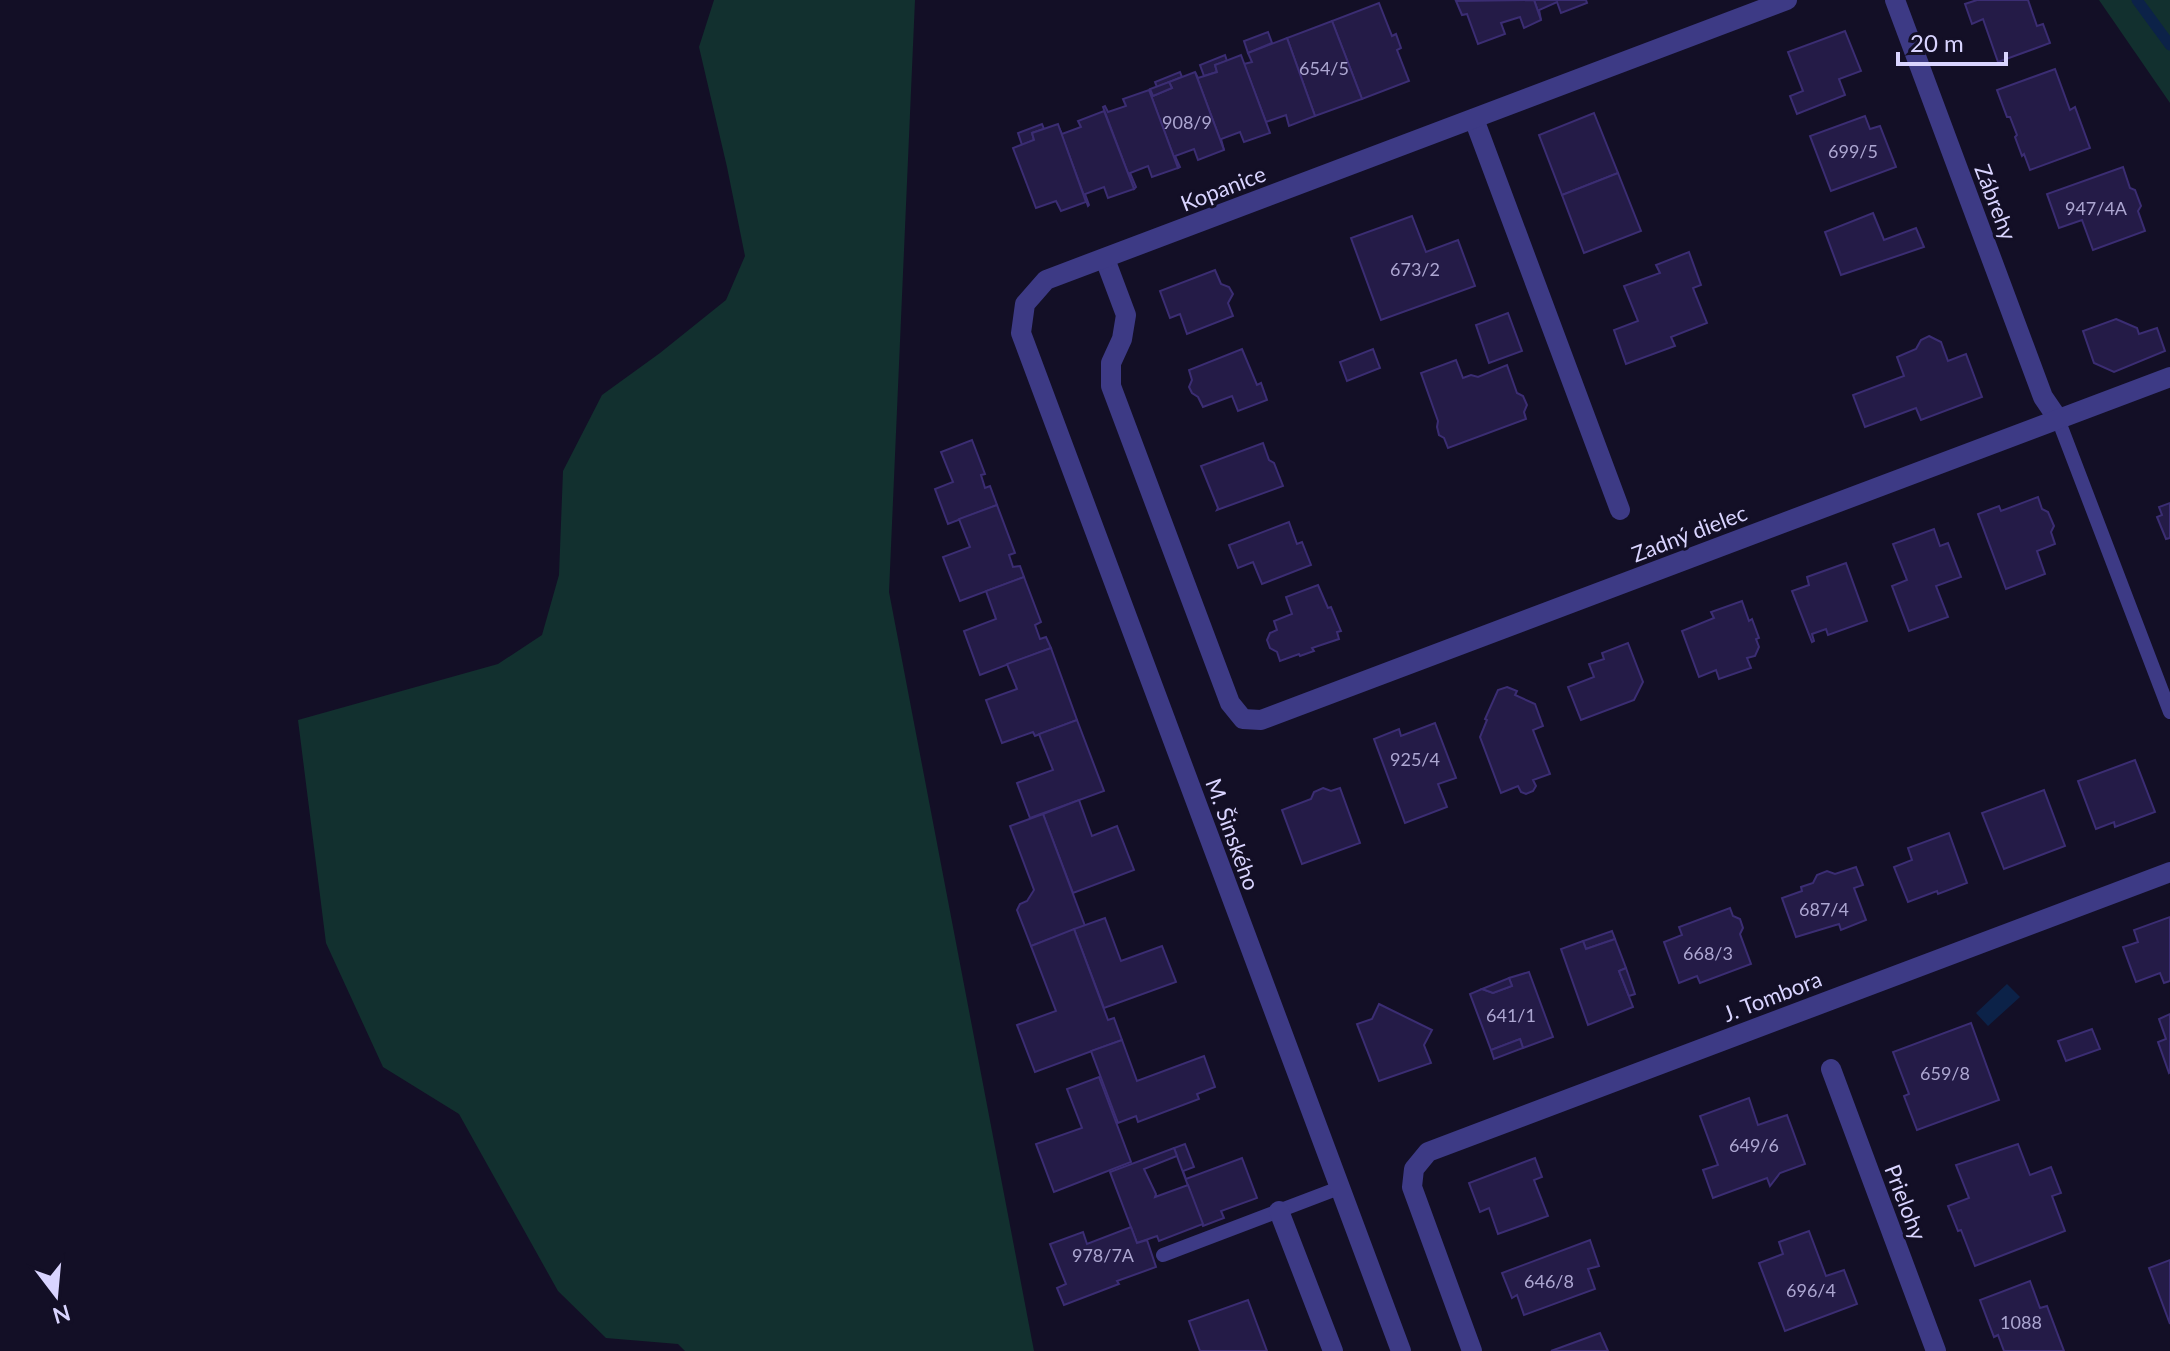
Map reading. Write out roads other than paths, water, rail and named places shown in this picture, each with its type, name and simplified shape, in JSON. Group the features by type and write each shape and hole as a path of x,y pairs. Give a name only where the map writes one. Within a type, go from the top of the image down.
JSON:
{"street":[{"name":"Kopanice","path":"1021,333 1025,304 1046,280 1787,0"},
{"name":"Zábrehy","path":"1895,0 2043,397 2058,419"},
{"path":"1474,119 1620,510"},
{"name":"Zadný dielec","path":"1105,259 1126,315 1122,339 1111,363 1111,386 1230,703 1243,719 1261,720 2170,377"},
{"name":"M. Šinského","path":"1021,333 1401,1351"},
{"name":"J. Tombora","path":"1472,1351 1412,1187 1414,1169 1428,1152 2170,872"},
{"name":"Prielohy","path":"1831,1069 1936,1351"},
{"path":"1279,1211 1333,1351"}],"lane":[{"path":"2058,419 2170,712"},
{"path":"1163,1255 1339,1188"}],"water":[{"path":"2007,984 2020,997 1988,1026 1976,1013"}],"waterway":[{"path":"2137,0 2170,45"}]}
